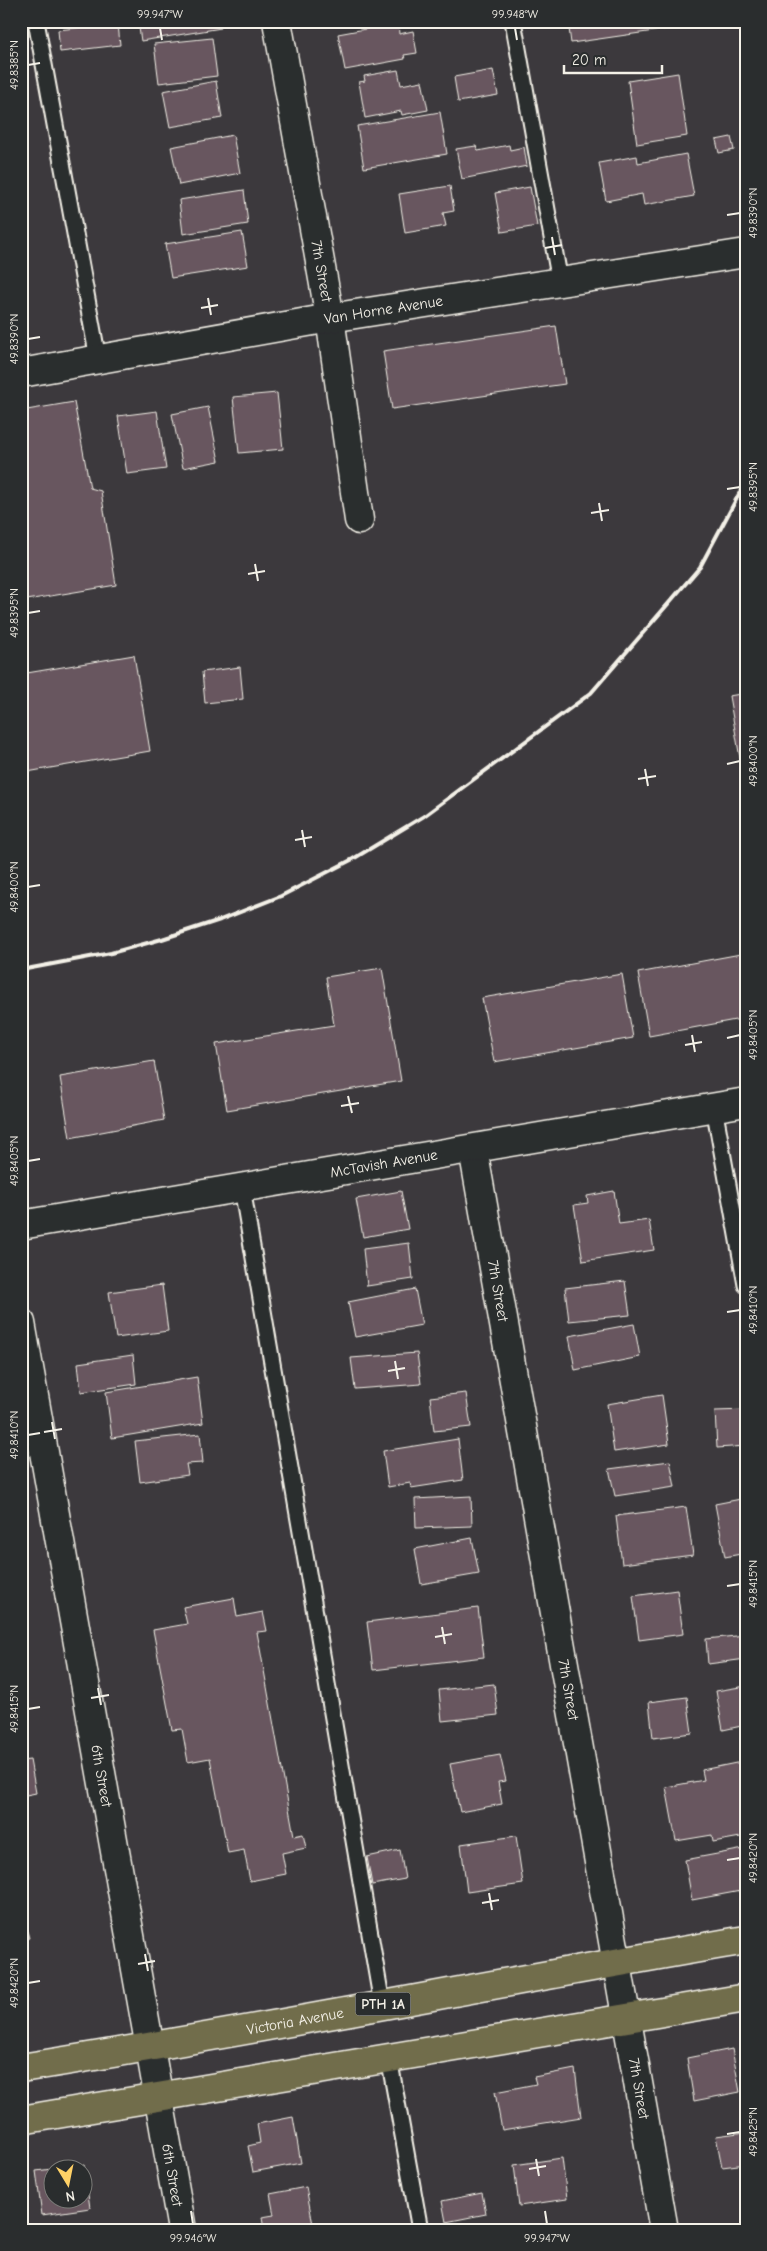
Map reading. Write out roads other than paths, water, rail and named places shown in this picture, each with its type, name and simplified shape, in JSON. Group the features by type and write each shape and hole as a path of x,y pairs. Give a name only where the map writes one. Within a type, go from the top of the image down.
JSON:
{"main road":[{"name":"Victoria Avenue","path":"21,2068 150,2048 382,2004 746,1940"},
{"path":"21,2120 746,1998"}],"street":[{"name":"7th Street","path":"277,21 330,318 360,520"},
{"name":"Van Horne Avenue","path":"21,373 330,318 746,253"},
{"name":"McTavish Avenue","path":"21,1225 746,1102"},
{"name":"7th Street","path":"473,1149 664,2230"},
{"name":"6th Street","path":"21,1323 182,2230"}],"lane":[{"path":"36,21 98,359"},
{"path":"513,21 560,282"},
{"path":"714,1107 746,1285"},
{"path":"242,1188 382,2004"},
{"path":"389,2058 420,2230"}],"railway":[{"path":"21,970 111,953 220,920 281,896 353,859 424,816 591,693 700,567 746,481"}]}
